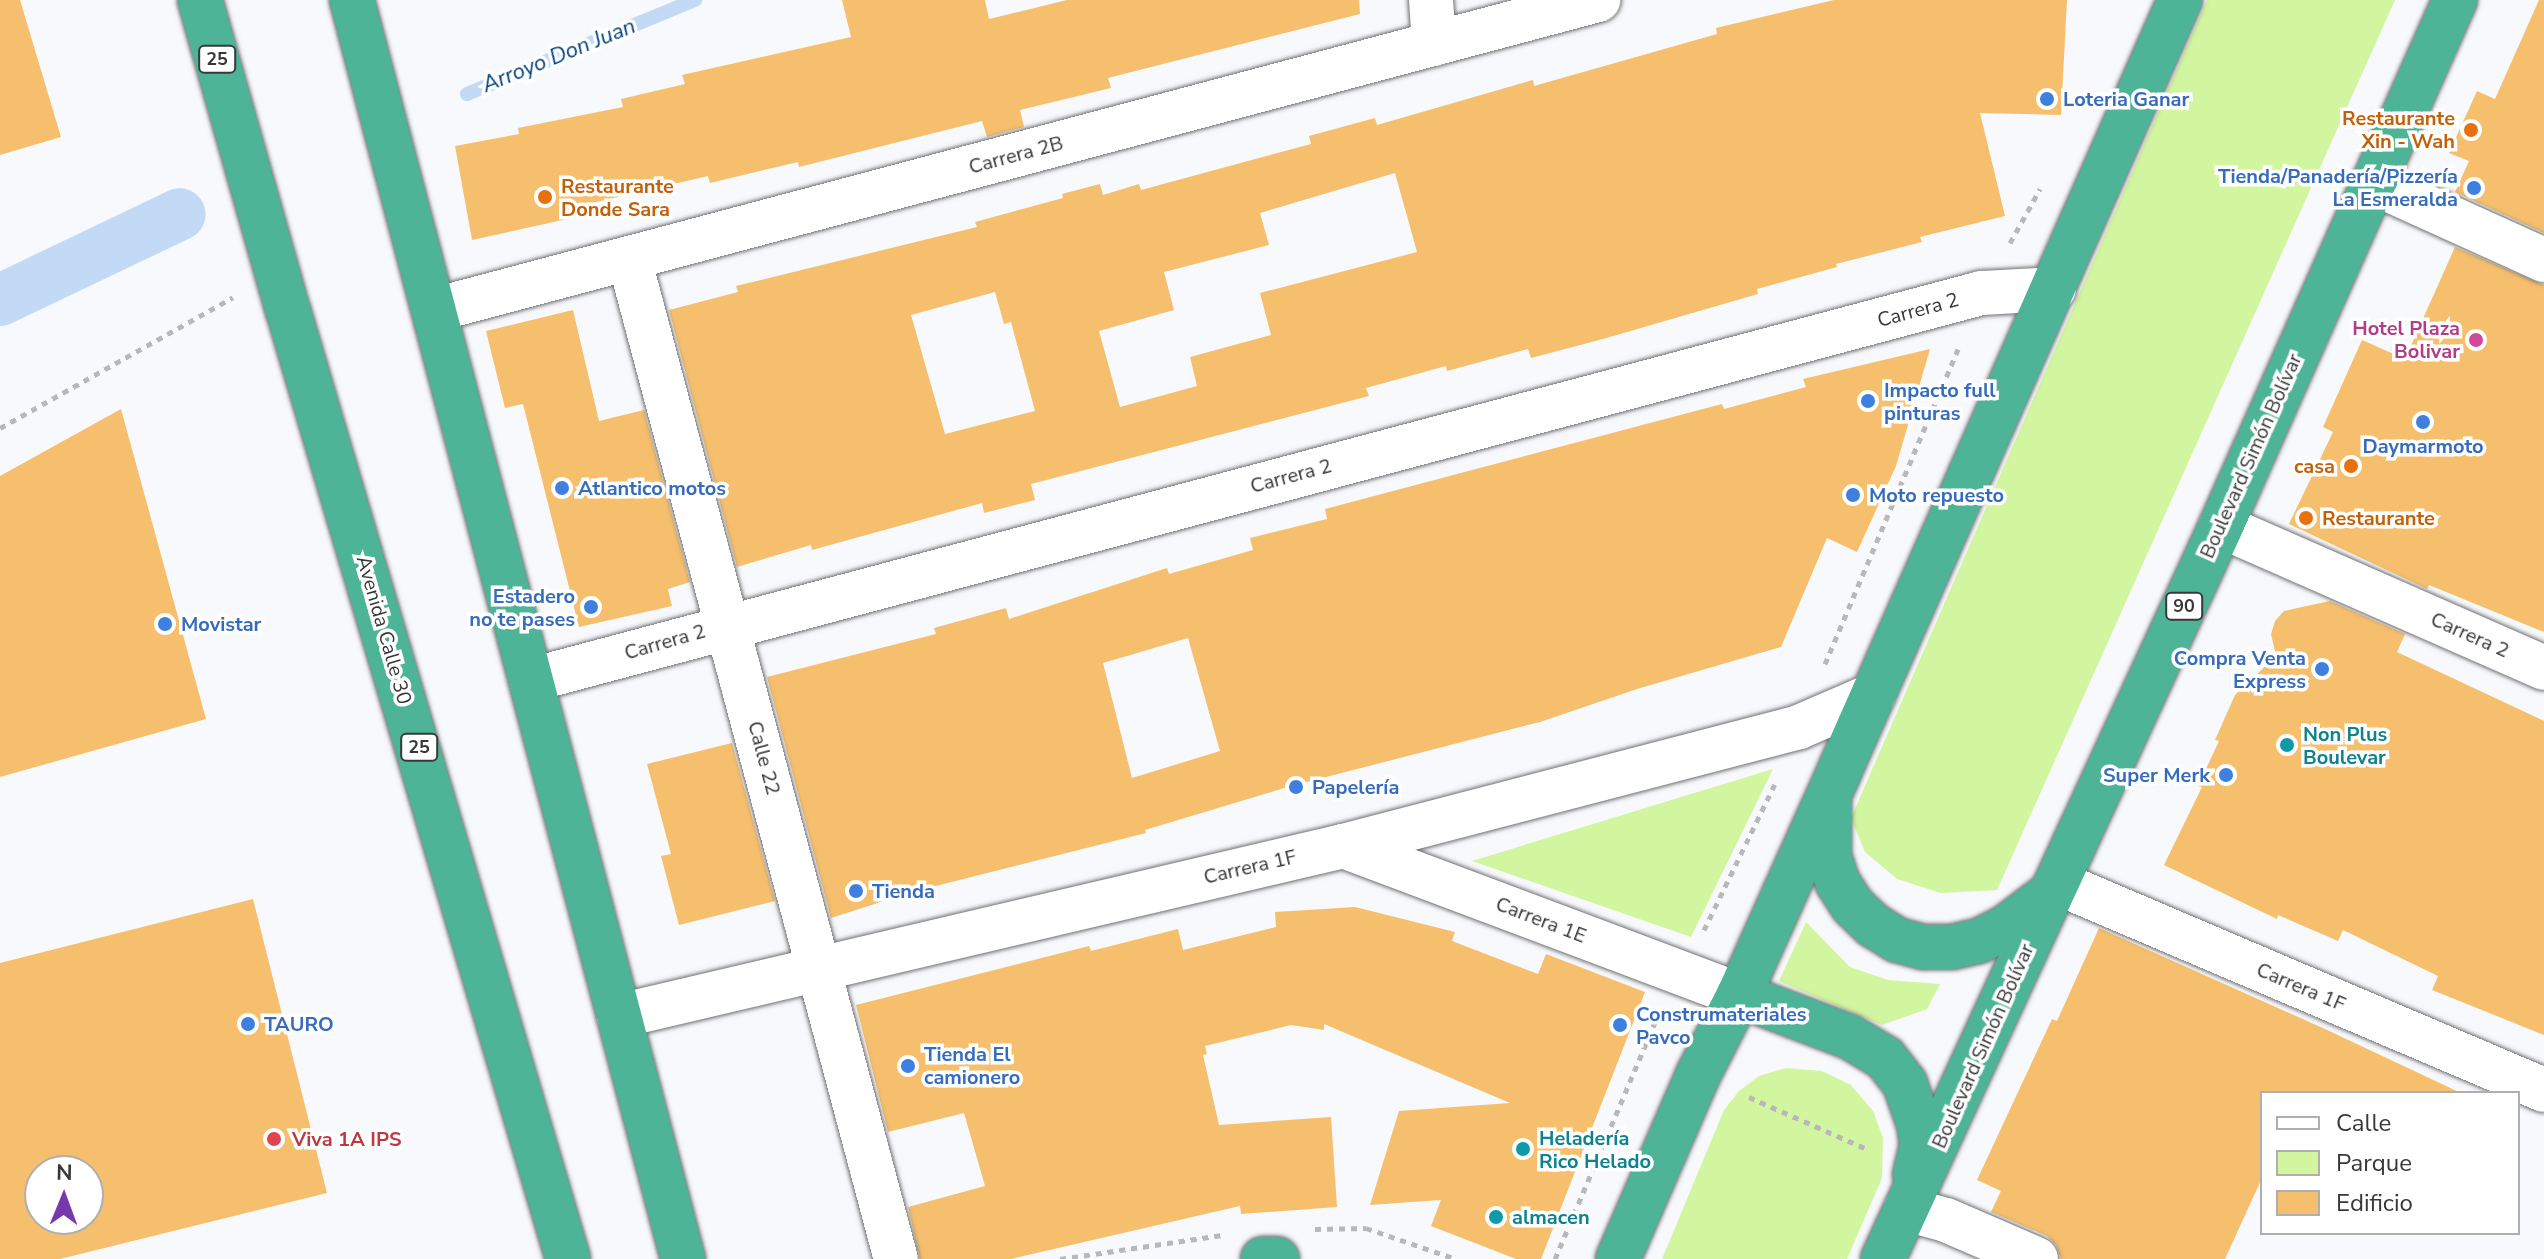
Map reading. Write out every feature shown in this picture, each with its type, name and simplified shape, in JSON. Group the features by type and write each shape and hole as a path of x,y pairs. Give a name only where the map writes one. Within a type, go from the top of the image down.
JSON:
{"highway":[{"name":"Avenida Calle 30","path":"200,0 568,1259"},
{"path":"352,0 683,1259"},
{"path":"1618,1259 1698,1075 1739,995 1873,695 2180,0"},
{"name":"Boulevard Simón Bolívar","path":"1883,1259 2221,526 2455,0"},
{"path":"1830,787 1827,826 1829,856 1838,883 1853,906 1873,925 1897,940 1938,947 1979,941 2005,928 2055,887"},
{"path":"1739,995 1872,1047 1896,1070 1913,1098 1922,1145 1906,1209"},
{"path":"1263,1259 1277,1259"}],"street":[{"path":"1431,0 1434,44"},
{"name":"Carrera 2B","path":"434,310 1598,0"},
{"path":"2374,183 2544,260"},
{"name":"Calle 22","path":"629,258 896,1259"},
{"name":"Carrera 2","path":"531,680 727,625 1981,293 2054,289"},
{"name":"Carrera 2","path":"2221,526 2544,668"},
{"name":"Carrera 1F","path":"619,1016 820,966 1343,846 1799,727 1873,695"},
{"name":"Carrera 1E","path":"1343,846 1739,995"},
{"name":"Carrera 1F","path":"2055,887 2544,1090"},
{"path":"1906,1209 1946,1220 2036,1259"}],"path":[{"path":"0,428 242,293"},
{"path":"1701,936 1779,775"},
{"path":"1555,1259 1663,1005"},
{"path":"1749,1097 1869,1150"}],"green space":[{"path":"2207,0 2395,0 1997,890 1941,893 1897,879 1865,852 1851,818"},
{"path":"1773,769 1691,937 1472,861"},
{"path":"1806,922 1850,967 1888,980 1940,984 1927,1009 1882,1025 1779,981"},
{"path":"1786,1068 1822,1071 1851,1085 1873,1111 1883,1138 1882,1178 1847,1259 1662,1259 1724,1110 1739,1091 1759,1076"}],"building":[{"path":"0,0 20,0 61,137 0,155"},
{"path":"842,0 985,0 989,19 1067,0 1359,0 1360,14 1108,78 1111,88 1020,110 1024,127 987,137 982,121 799,167 798,162 710,183 708,176 588,204 590,214 472,240 455,146 519,134 518,128 623,107 621,99 685,84 682,75 851,37"},
{"path":"1834,0 2067,0 2061,115 1980,113 2005,216 1920,237 1922,242 1836,264 1837,267 1757,289 1758,294 1603,339 1531,358 1528,349 1447,371 1446,366 1366,388 1369,396 1031,484 1035,500 984,513 982,503 812,550 811,545 737,567 669,310 738,292 736,286 977,227 975,222 1063,198 1062,194 1100,184 1103,195 1139,184 1141,190 1311,144 1309,136 1375,118 1377,125 1533,80 1534,86 1717,34 1716,28","holes":["1395,173 1417,252 1260,293 1271,335 1190,357 1197,386 1120,407 1099,331 1174,310 1164,272 1269,245 1260,213","995,292 1004,324 1011,322 1035,411 945,434 911,315"]},
{"path":"2539,0 2544,0 2544,233 2455,192 2469,161 2449,153 2477,91 2495,99"},
{"path":"2455,247 2544,285 2544,632 2429,585 2427,589 2289,524 2333,432 2323,427 2362,340 2405,359"},
{"path":"573,310 599,421 644,410 690,582 668,589 672,606 579,627 523,404 505,408 486,331"},
{"path":"1930,349 1896,466 1857,552 1827,538 1781,647 1637,689 1540,722 1291,786 1145,830 1146,833 912,892 831,918 767,677 936,634 934,628 1006,608 1009,619 1167,568 1169,574 1253,550 1250,538 1327,519 1325,509 1722,404 1724,409 1806,387 1803,379","holes":["1188,638 1220,751 1132,778 1103,663"]},
{"path":"121,409 206,719 0,777 0,476"},
{"path":"2330,601 2405,634 2397,652 2544,721 2544,1035 2432,990 2438,976 2343,930 2338,941 2278,915 2277,919 2164,865 2202,787 2198,786 2219,741 2215,740 2235,695 2276,656 2271,634 2275,621 2284,611"},
{"path":"732,743 775,901 679,925 661,856 671,854 647,764"},
{"path":"253,899 327,1193 60,1259 0,1259 0,963"},
{"path":"1355,907 1455,932 1452,941 1538,974 1546,954 1645,992 1541,1259 1516,1259 1431,1226 1441,1200 1370,1205 1399,1111 1510,1103 1324,1024 1324,1030 1291,1025 1205,1046 1207,1054 1203,1055 1219,1125 1331,1117 1337,1207 1241,1214 1240,1206 1011,1259 920,1259 908,1207 985,1186 964,1113 888,1132 856,1005 1089,946 1091,951 1178,929 1183,950 1276,927 1275,912"},
{"path":"2099,928 2457,1091 2260,1091 2260,1182 2225,1259 2061,1259 2056,1245 2047,1236 1991,1212 2001,1191 1977,1180 2052,1019 2057,1021"}],"waterway":[{"name":"Arroyo Don Juan","path":"467,94 695,0"},
{"name":"Arroyo Don Juan","path":"0,300 180,214"}],"place":[{"name":"Loteria Ganar","path":"2047,99"},
{"name":"Restaurante Xin - Wah","path":"2471,130"},
{"name":"Tienda/Panadería/Pizzería La Esmeralda","path":"2474,188"},
{"name":"Restaurante Donde Sara","path":"545,197"},
{"name":"Hotel Plaza Bolivar","path":"2476,340"},
{"name":"Impacto full pinturas","path":"1868,401"},
{"name":"Daymarmoto","path":"2423,422"},
{"name":"casa","path":"2351,466"},
{"name":"Atlantico motos","path":"562,488"},
{"name":"Moto repuesto","path":"1853,495"},
{"name":"Restaurante","path":"2306,518"},
{"name":"Estadero no te pases","path":"591,607"},
{"name":"Movistar","path":"165,624"},
{"name":"Compra Venta Express","path":"2322,669"},
{"name":"Non Plus Boulevar","path":"2287,745"},
{"name":"Super Merk","path":"2226,775"},
{"name":"Papelería","path":"1296,787"},
{"name":"Tienda","path":"856,891"},
{"name":"TAURO","path":"248,1024"},
{"name":"Construmateriales Pavco","path":"1620,1025"},
{"name":"Tienda El camionero","path":"908,1066"},
{"name":"Viva 1A IPS","path":"274,1139"},
{"name":"Heladería Rico Helado","path":"1523,1149"},
{"name":"almacen","path":"1496,1217"}]}
